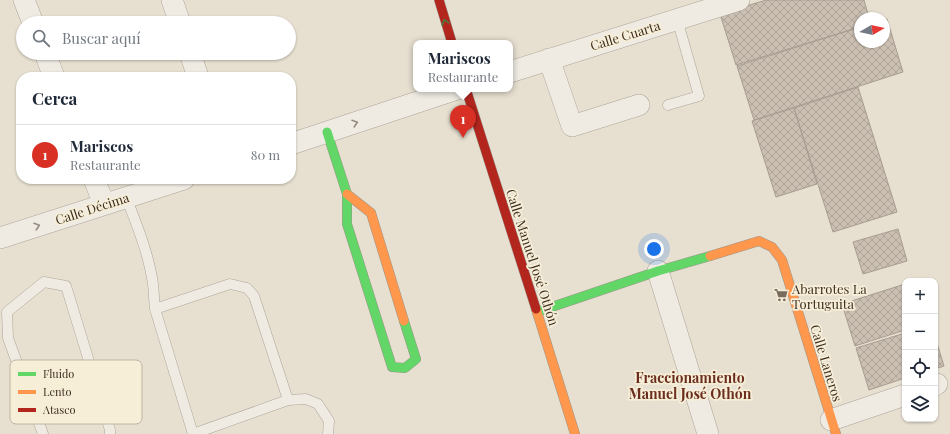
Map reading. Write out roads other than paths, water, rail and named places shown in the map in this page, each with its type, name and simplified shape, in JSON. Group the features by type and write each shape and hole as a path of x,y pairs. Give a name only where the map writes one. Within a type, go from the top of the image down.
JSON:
{"street":[{"path":"24,0 30,16"},
{"path":"172,0 178,16"},
{"path":"439,0 451,40"},
{"name":"Calle Cuarta","path":"513,71 739,0"},
{"path":"549,59 572,126 639,105"},
{"path":"48,60 52,72"},
{"path":"192,60 196,72"},
{"path":"296,142 448,92"},
{"name":"Calle Manuel José Othón","path":"467,92 575,434"},
{"path":"327,132 347,194 347,224 392,367 405,368 416,358 371,213 347,194"},
{"path":"96,184 104,204"},
{"name":"Calle Décima","path":"0,238 169,184"},
{"name":"Calle Laneros","path":"658,271 760,241 772,248 782,260 834,427"},
{"path":"537,312 658,271 708,434"},
{"path":"834,427 902,396"}],"lane":[{"path":"668,105 699,96 677,19"},
{"path":"126,198 149,265 153,285 154,309 193,434 288,400 306,399 318,404 329,421 328,434"},
{"path":"16,360 8,338 7,312 44,282 66,286 89,360"},
{"path":"154,309 230,284 247,288 254,296 288,400"},
{"path":"39,424 43,434"},
{"path":"108,424 110,434"}],"place":[{"name":"Mariscos","path":"463,138"},
{"name":"Abarrotes La Tortuguita","path":"781,295"}],"district":[{"name":"Fraccionamiento Manuel José Othón","path":"690,386"}]}
